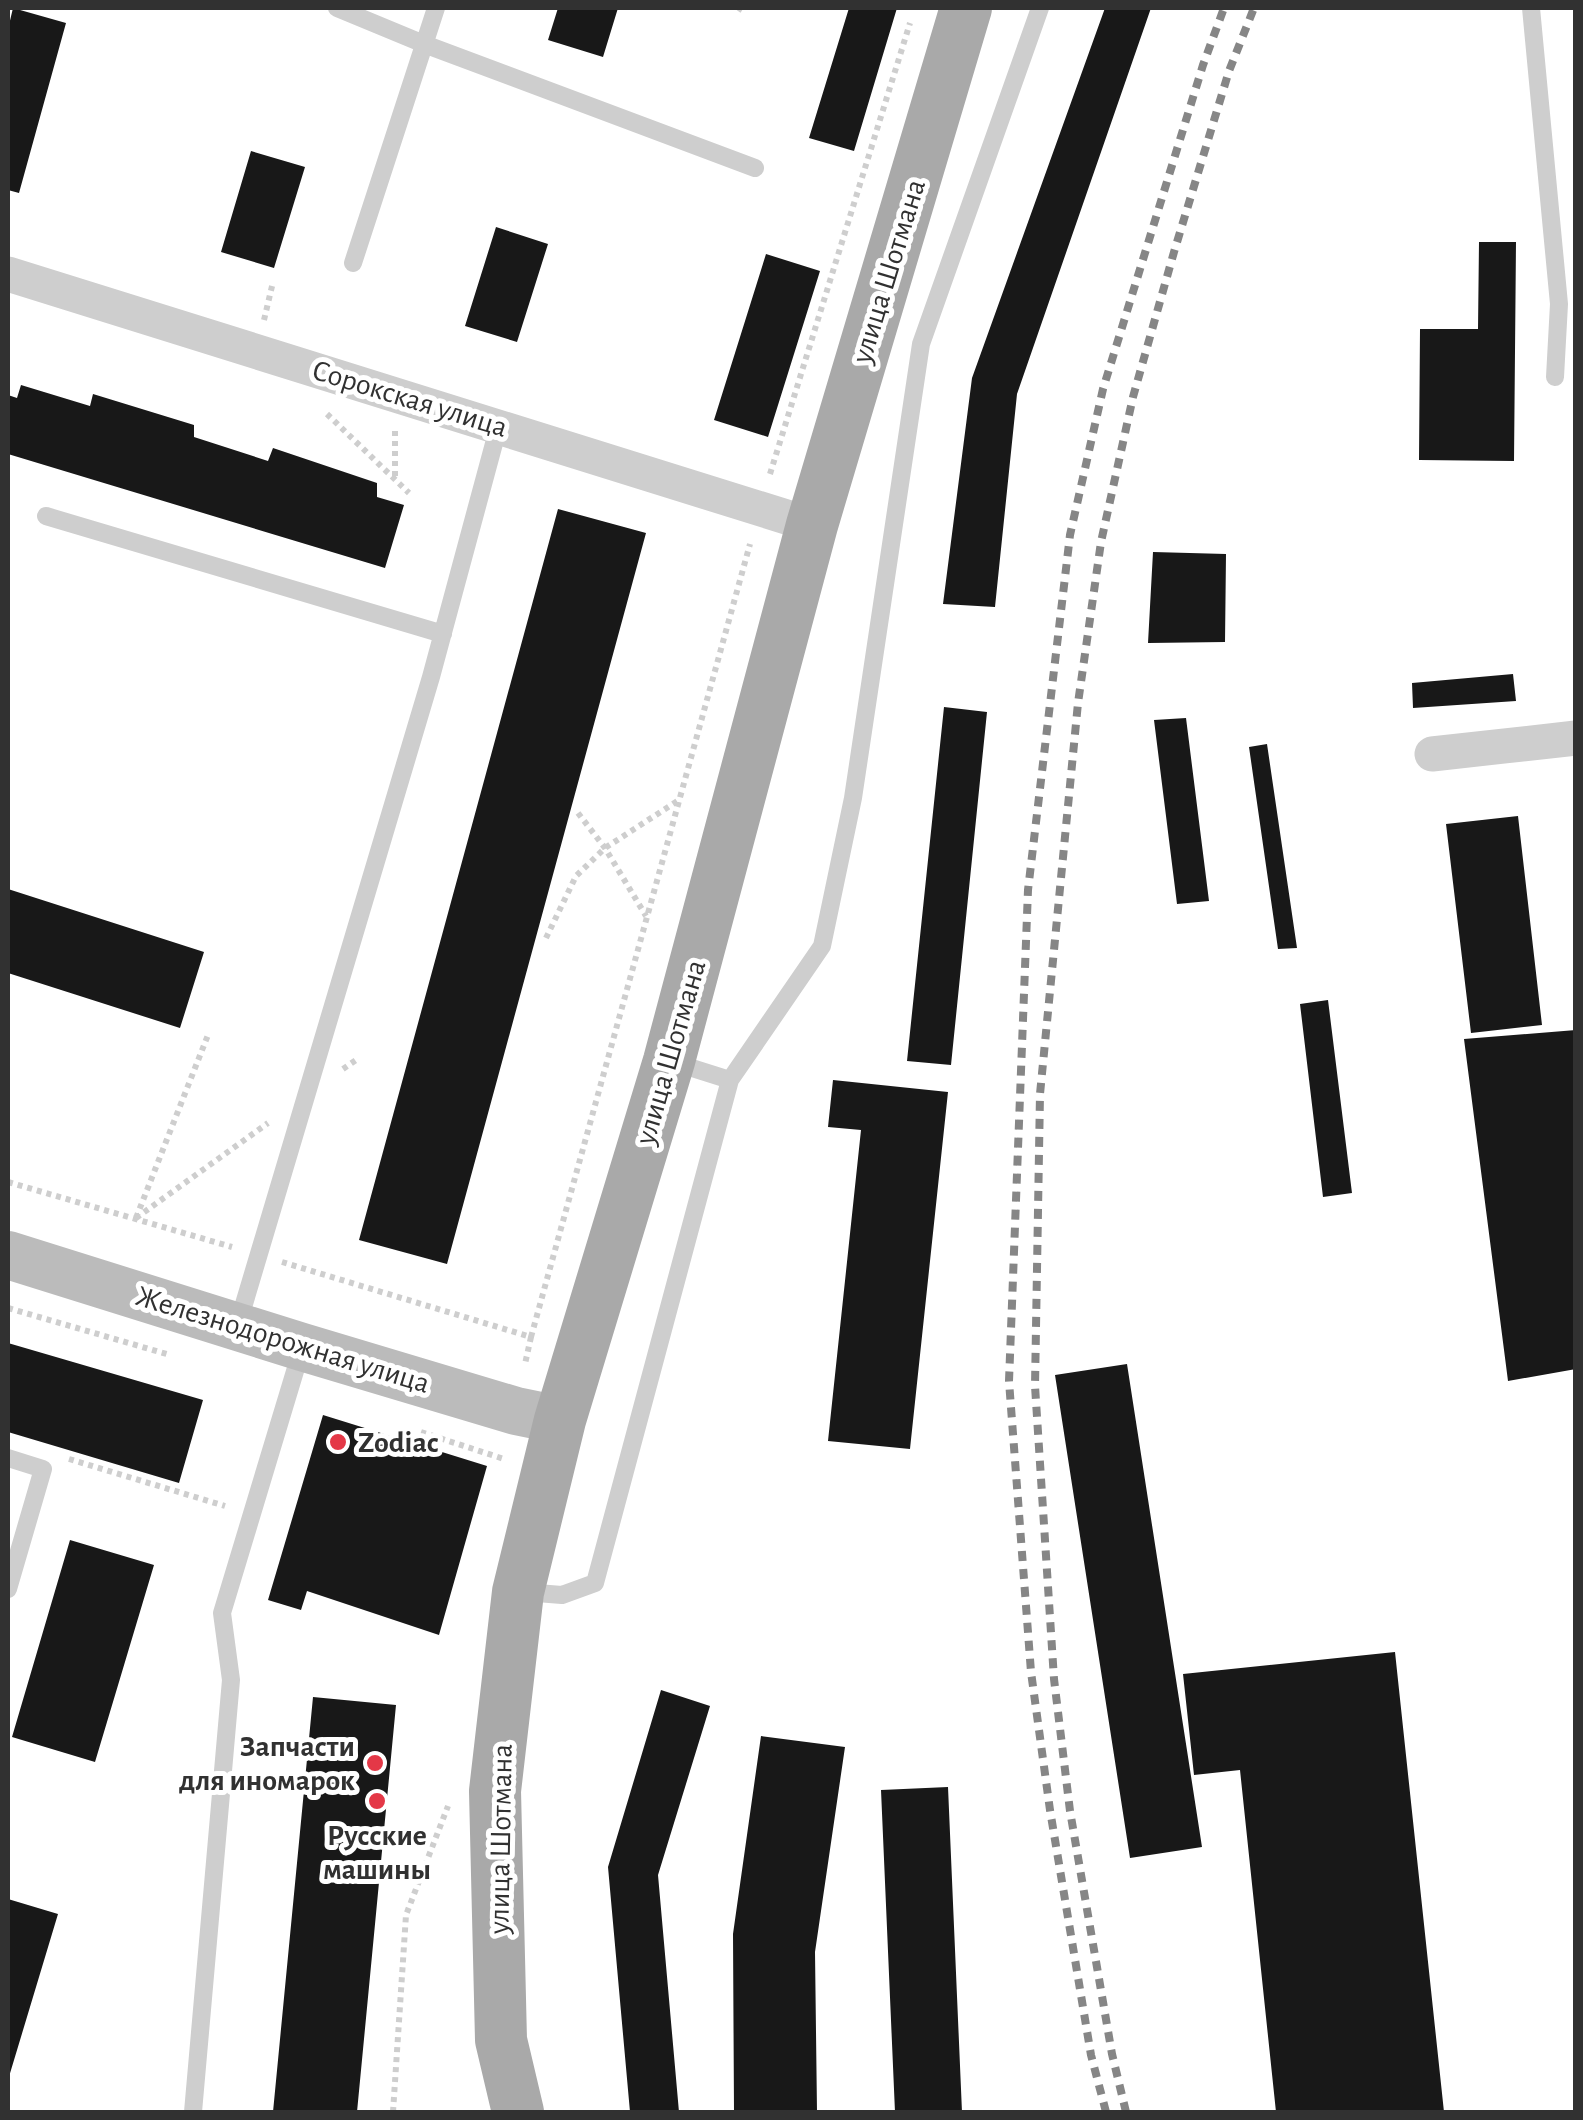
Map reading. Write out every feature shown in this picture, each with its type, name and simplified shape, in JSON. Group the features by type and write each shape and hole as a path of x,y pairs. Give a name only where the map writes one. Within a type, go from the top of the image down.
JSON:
{"main road":[{"name":"улица Шотмана","path":"518,2112 501,2040 494,1792 538,1415 669,1061 812,525 966,8"}],"street":[{"name":"Сорокская улица","path":"8,274 812,525"},
{"path":"1432,754 1576,738"},
{"name":"Железнодорожная улица","path":"8,1254 302,1347 538,1415"}],"lane":[{"path":"338,8 755,168"},
{"path":"353,263 436,8"},
{"path":"518,1592 562,1594 595,1584 730,1080 822,946 852,798 920,344 1040,8"},
{"path":"1530,8 1559,304 1555,376"},
{"path":"238,1324 443,634 499,426"},
{"path":"46,516 443,634"},
{"path":"669,1061 730,1080"},
{"path":"193,2112 231,1680 222,1613 302,1347"},
{"path":"8,1458 43,1469 8,1589"}],"path":[{"path":"501,1478 504,1459 538,1415 531,1337 759,509 914,8"},
{"path":"316,403 409,493"},
{"path":"546,938 576,876 605,848 679,800"},
{"path":"578,813 605,848 647,917"},
{"path":"135,1219 208,1035"},
{"path":"135,1219 356,1060"},
{"path":"8,1182 531,1337"},
{"path":"8,1308 178,1357"},
{"path":"416,1430 504,1459"},
{"path":"29,1464 65,1458 252,1514"},
{"path":"393,2112 406,1915 452,1796 453,1814"}],"building":[{"path":"13,8 66,23 19,193 8,190 8,29"},
{"path":"558,8 618,8 603,57 548,40"},
{"path":"849,8 897,8 854,151 809,138"},
{"path":"1105,8 1151,8 1017,394 995,607 943,604 972,378"},
{"path":"251,151 305,167 274,268 221,252"},
{"path":"496,227 548,244 517,342 465,326"},
{"path":"1479,242 1516,242 1514,461 1419,460 1420,329 1478,329"},
{"path":"766,254 820,271 768,437 714,420"},
{"path":"21,385 90,406 93,394 194,425 194,437 268,461 273,448 377,483 377,497 404,505 385,568 8,454 8,395 17,398"},
{"path":"558,509 646,533 447,1264 359,1240"},
{"path":"1153,552 1226,554 1225,642 1148,643"},
{"path":"1513,674 1516,701 1413,708 1412,683"},
{"path":"944,707 987,712 951,1065 907,1061"},
{"path":"1186,718 1209,901 1177,904 1154,720"},
{"path":"1267,744 1297,948 1278,949 1249,747"},
{"path":"1518,816 1542,1025 1471,1033 1446,824"},
{"path":"8,889 204,952 180,1028 8,973"},
{"path":"1328,1000 1352,1193 1323,1197 1300,1004"},
{"path":"1576,1030 1576,1369 1508,1381 1464,1039"},
{"path":"833,1080 948,1092 910,1449 828,1441 861,1130 828,1127"},
{"path":"8,1343 203,1400 179,1483 8,1432"},
{"path":"1127,1364 1202,1847 1130,1858 1055,1375"},
{"path":"323,1415 487,1466 439,1635 307,1591 301,1610 268,1600"},
{"path":"70,1540 154,1565 95,1762 12,1737"},
{"path":"1395,1652 1444,2112 1276,2112 1240,1770 1194,1775 1183,1674"},
{"path":"661,1690 710,1706 658,1875 679,2112 630,2112 608,1867"},
{"path":"313,1697 396,1705 357,2112 273,2112"},
{"path":"761,1736 845,1747 815,1952 817,2112 734,2112 733,1934"},
{"path":"948,1787 962,2112 895,2112 881,1790"},
{"path":"8,1899 58,1914 8,2080"}],"railway":[{"path":"1106,2112 1091,2055 1031,1672 1009,1381 1028,890 1070,535 1103,389 1224,8"},
{"path":"1126,2112 1112,2054 1070,1811 1054,1679 1035,1386 1040,1094 1078,703 1101,542 1133,397 1174,252 1229,71 1254,8"}],"place":[{"name":"Zodiac","path":"338,1442"},
{"name":"Запчасти для иномарок","path":"375,1763"},
{"name":"Русские машины","path":"377,1801"}]}
